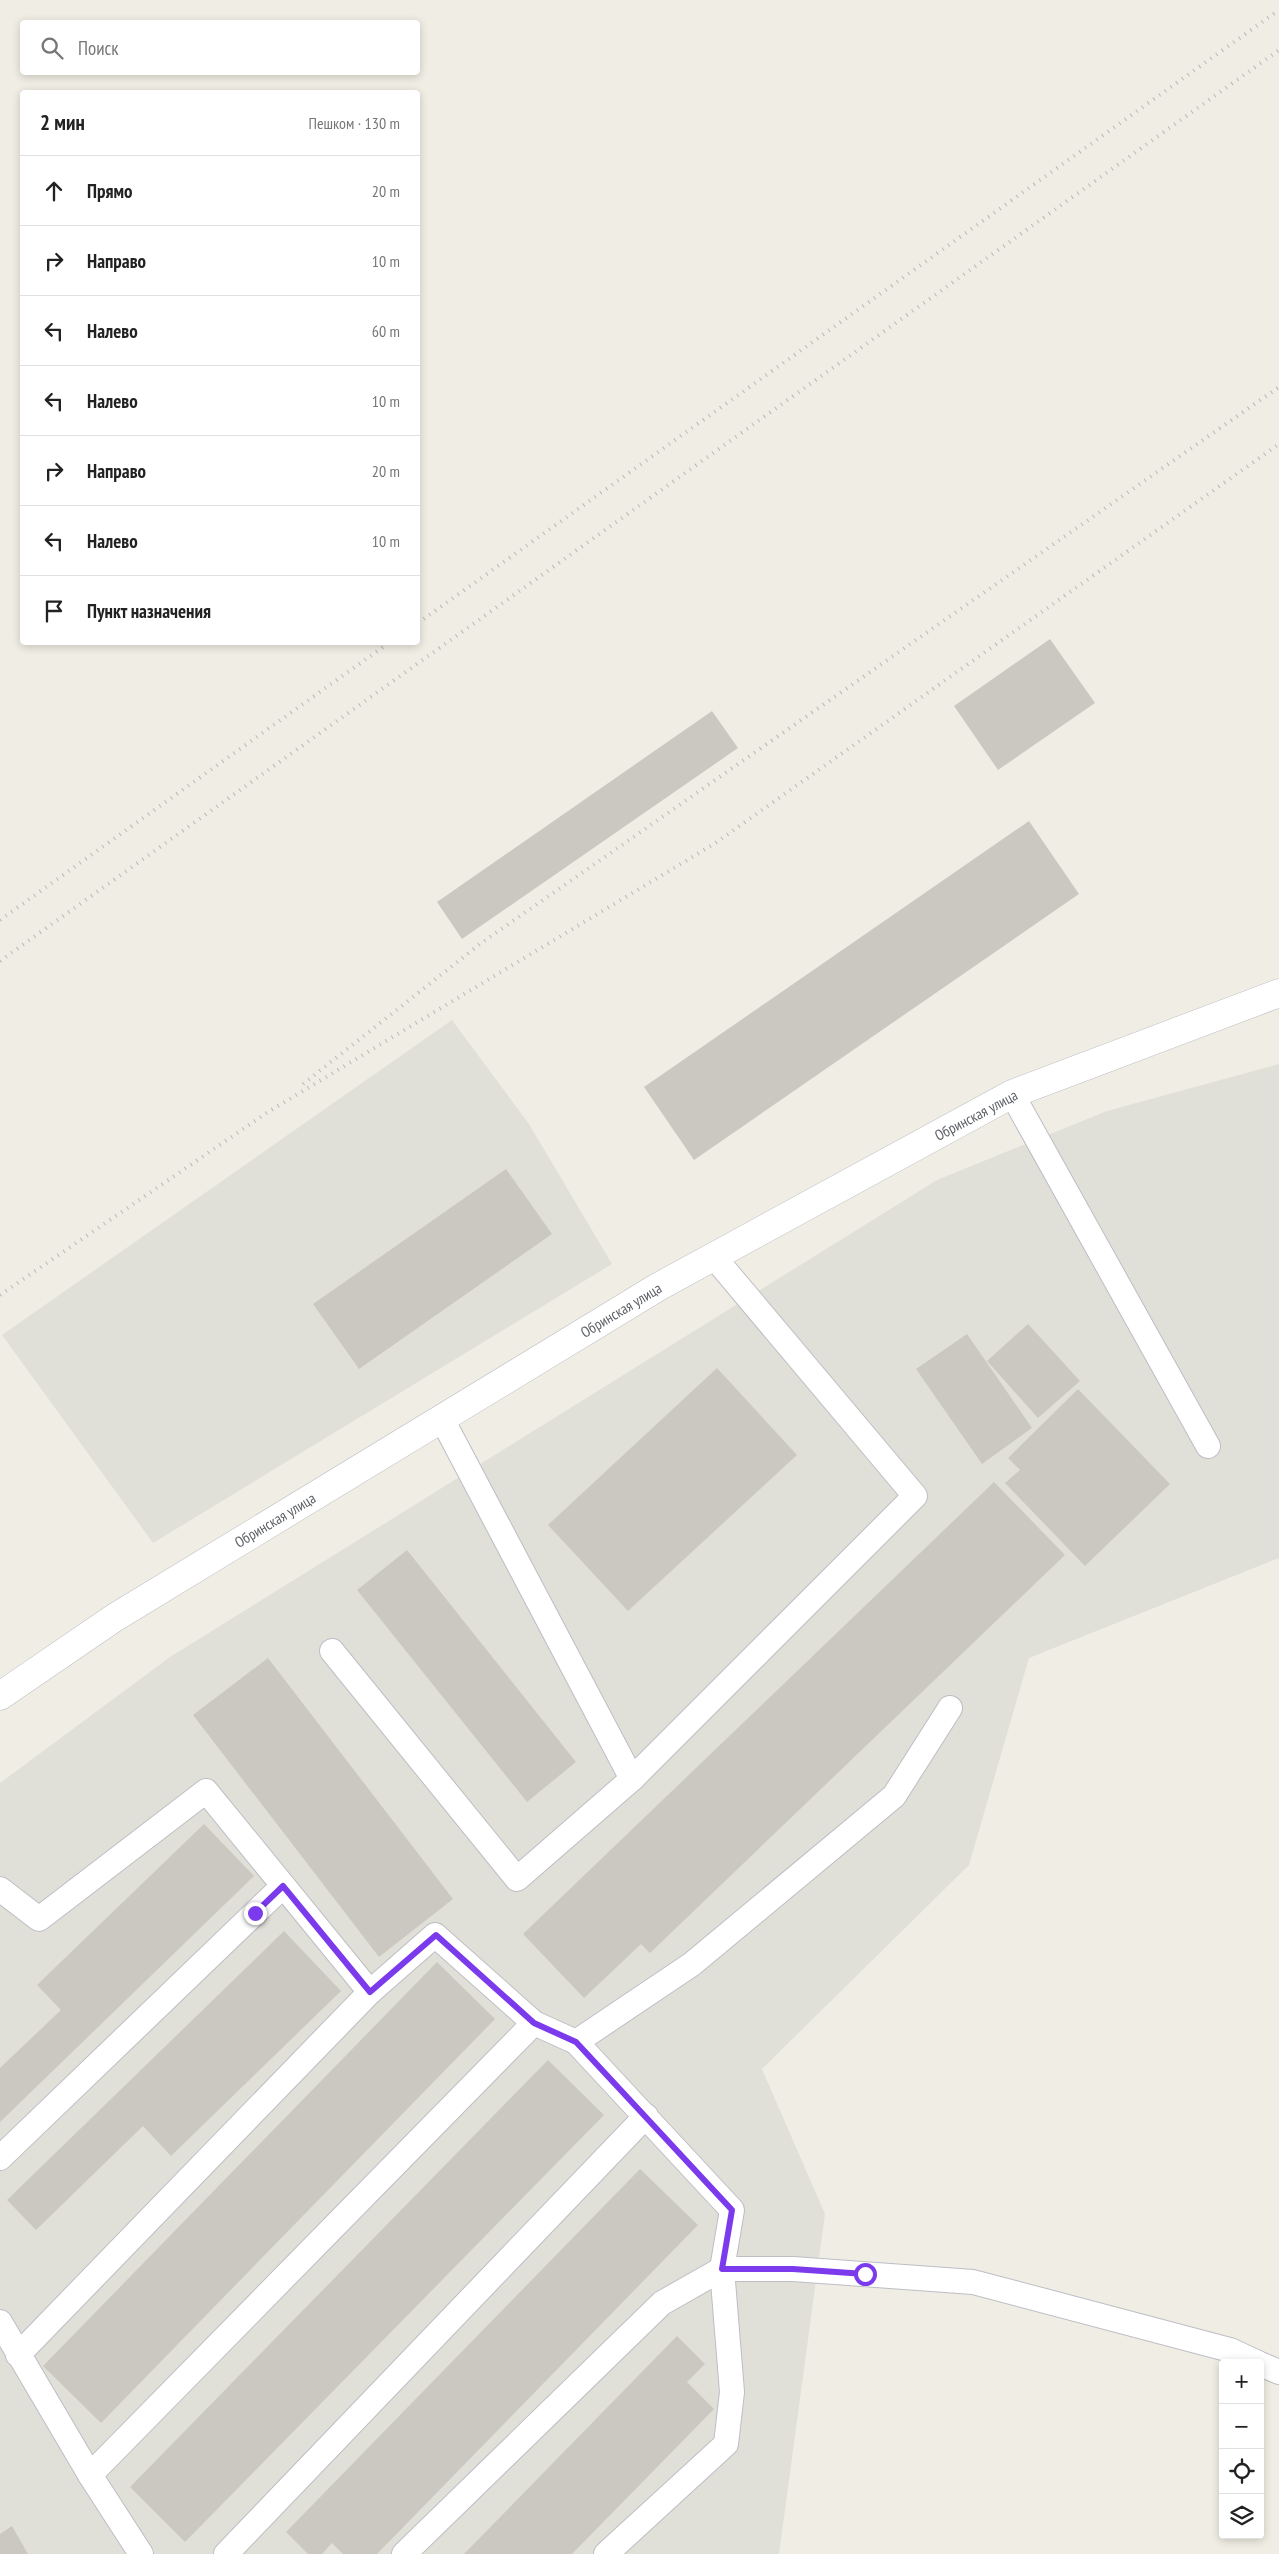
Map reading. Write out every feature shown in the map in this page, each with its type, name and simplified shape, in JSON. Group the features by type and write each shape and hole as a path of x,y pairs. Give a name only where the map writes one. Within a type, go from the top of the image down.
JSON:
{"street":[{"name":"Обринская улица","path":"0,1696 114,1618 658,1287 1012,1094 1279,993"}],"lane":[{"path":"1012,1094 1208,1446"},
{"path":"332,1651 516,1878 632,1779 915,1496 714,1257"},
{"path":"442,1419 632,1779"},
{"path":"576,2042 692,1964 894,1796 950,1708"},
{"path":"0,1889 39,1919 206,1791 370,1992"},
{"path":"0,2158 283,1886"},
{"path":"18,2355 370,1992 436,1935 534,2023 576,2042 732,2210 722,2269 732,2392 726,2444 606,2554"},
{"path":"90,2475 534,2023"},
{"path":"232,2552 646,2116"},
{"path":"404,2554 662,2303 722,2269 793,2269 973,2282 1230,2350 1250,2359"},
{"path":"0,2322 90,2475 141,2554"},
{"path":"1264,2365 1279,2372"}],"shaded area":[{"path":"452,1020 529,1124 612,1264 153,1543 2,1335"},
{"path":"1279,1064 1279,1558 1029,1658 969,1865 762,2069 825,2214 779,2554 0,2554 0,1783 170,1657 937,1180 1107,1111"}],"building":[{"path":"1050,639 1095,703 998,770 954,706"},
{"path":"712,711 738,748 462,939 437,902"},
{"path":"1029,821 1079,894 694,1160 644,1087"},
{"path":"506,1169 552,1234 359,1369 313,1304"},
{"path":"1028,1324 1080,1381 1038,1418 987,1361"},
{"path":"967,1334 1032,1428 982,1464 916,1369"},
{"path":"717,1368 797,1455 628,1611 548,1525"},
{"path":"1078,1389 1170,1484 1085,1566 1005,1483 1020,1470 1008,1458"},
{"path":"994,1482 1065,1555 650,1953 641,1944 584,1998 523,1934"},
{"path":"407,1550 576,1762 527,1802 357,1590"},
{"path":"268,1658 453,1899 379,1957 193,1715"},
{"path":"204,1824 254,1876 0,2122 0,2068 61,2010 37,1985"},
{"path":"284,1931 341,1991 171,2156 143,2126 36,2230 7,2200"},
{"path":"437,1962 495,2019 101,2423 43,2366"},
{"path":"548,2060 604,2115 185,2542 130,2487"},
{"path":"640,2169 698,2225 377,2554 343,2554 332,2543 322,2554 308,2554 286,2532"},
{"path":"677,2336 705,2364 687,2382 714,2409 572,2554 464,2554"},
{"path":"12,2526 28,2554 0,2554 0,2534"}],"railway":[{"path":"420,622 1279,10"},
{"path":"0,961 1279,50"},
{"path":"303,1084 480,944 1279,387"},
{"path":"0,1295 268,1112 714,844 1279,444"},
{"path":"0,920 386,645"}],"route":[{"path":"255,1913 283,1886 370,1992 436,1935 534,2023 576,2042 732,2210 722,2269 793,2269 865,2274"}]}
